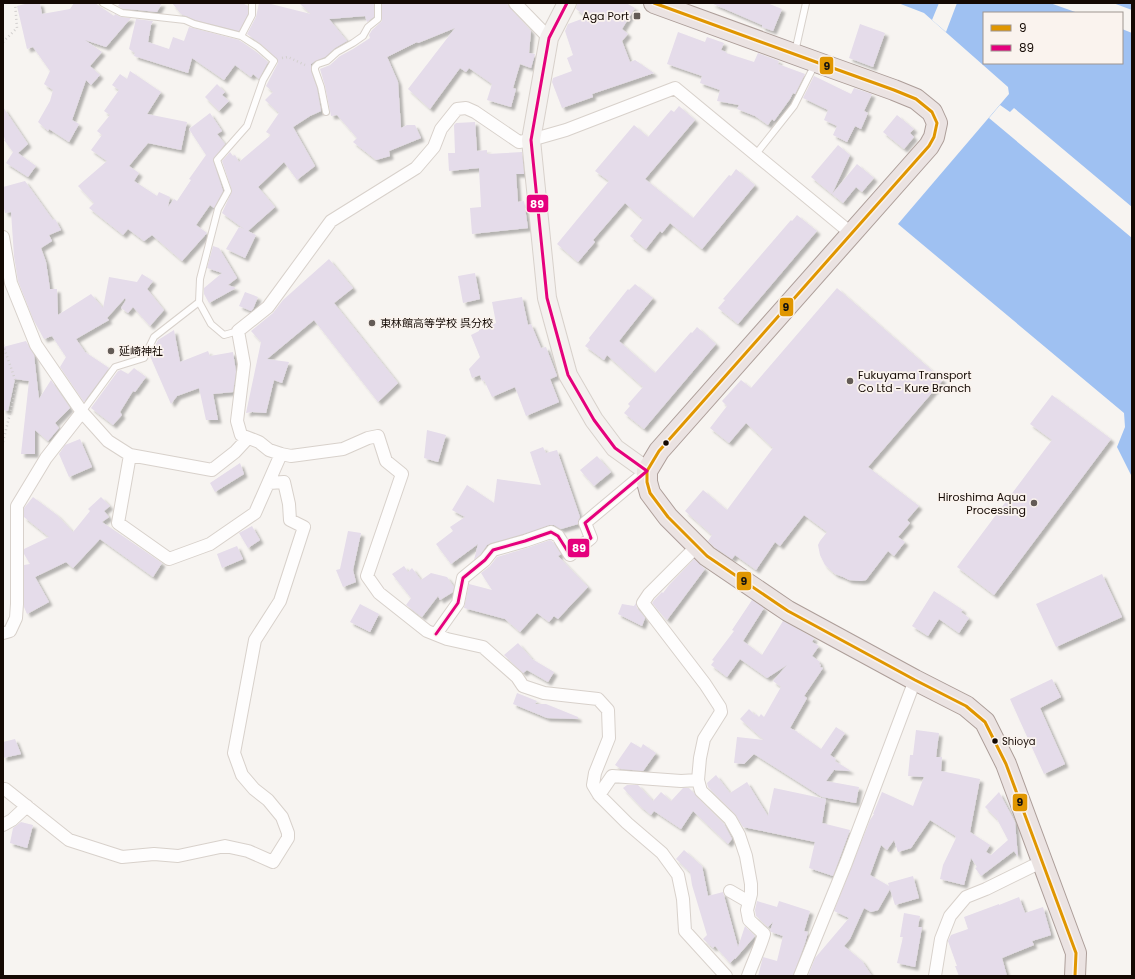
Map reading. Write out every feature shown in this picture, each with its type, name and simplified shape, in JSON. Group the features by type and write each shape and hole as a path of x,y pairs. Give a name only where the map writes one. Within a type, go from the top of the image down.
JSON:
{"main road":[{"path":"654,3 916,99 932,112 937,123 934,137 928,146 852,234 659,450 647,471 647,482 650,493 668,517 707,556 788,610 915,680 966,706 985,722 1006,764 1076,953 1075,976"}],"street":[{"path":"516,3 548,38"},
{"path":"436,634 458,603 463,578 485,560 493,550 552,532 558,536 570,555 591,538 585,523 647,471 615,448 594,420 568,375 547,298 531,140 548,38 567,3"},
{"path":"726,976 685,931 683,900 678,875 662,852 627,823 599,795 593,785 595,773 609,738 608,710 598,699 544,693 524,686 517,677 483,647 447,639 427,630 379,593 367,576 402,474 386,461 378,436 368,438 343,449 291,456 270,450 259,442 241,435 237,421 244,364 238,331 268,307 331,221 416,168 434,147 441,129 457,109 466,108 474,112 519,142 566,130 676,88 852,234"},
{"path":"3,236 11,283 36,345 82,412 108,441 130,455 212,470 235,452 248,438"},
{"path":"3,633 10,631 16,618 18,604 17,506 46,458 82,412"},
{"path":"130,455 118,523 169,559 210,544 255,513 281,454"},
{"path":"5,789 69,840 122,857 154,854 178,856 225,846 248,851 273,862 288,838 288,833 282,817 268,800 254,789 242,775 234,753 255,640 280,601 304,527 290,520 289,504 284,482 268,483"},
{"path":"697,546 649,594 643,602 705,684 720,707 721,712 704,739 700,758 698,780 702,791 730,819 739,835 746,856 751,884 751,894 747,910 749,920 764,934 748,976"},
{"path":"800,976 846,863 915,680"},
{"path":"599,795 612,776 681,781 698,780"},
{"path":"3,825 12,820 27,806"},
{"path":"935,976 941,939 950,916 966,897 1043,861"},
{"path":"730,891 749,902"}],"lane":[{"path":"103,3 122,13 184,20 241,36 274,61 263,80 247,126 217,160 228,191 218,209 200,279 199,302 211,324 224,335 238,331"},
{"path":"241,36 252,15 252,3"},
{"path":"326,112 315,67 318,64 327,61 337,52 363,36 368,27 378,19 378,3"},
{"path":"795,54 806,3"},
{"path":"756,154 794,106 816,62"},
{"path":"82,412 115,367 144,358 154,337 199,302"}],"path":[{"path":"3,42 17,28 15,3"},
{"path":"274,61 288,57 295,59 315,70"},
{"path":"3,345 17,385 3,442"}],"water":[{"path":"898,3 1132,3 1132,477 1117,447 1125,427 1124,413 898,224 1009,94 1008,87 924,13"}],"pier":[{"path":"939,3 957,3 946,32 932,20"},
{"path":"1050,3 1113,3 1132,10 1132,33 1123,29 1123,12 1075,12"},
{"path":"1000,105 1010,112 1014,108 1132,207 1132,238 989,118"}],"building":[{"path":"29,3 40,3 42,14 70,9 74,3 95,3 114,16 115,14 121,17 131,18 106,47 85,40 102,52 90,66 100,75 91,85 86,80 72,120 79,124 69,142 49,129 48,131 38,122 50,101 53,90 44,84 50,71 33,47 27,49 17,6"},
{"path":"120,3 162,3 157,12 123,9 118,6"},
{"path":"172,3 242,3 248,6 248,14 239,31 195,20 181,14"},
{"path":"259,3 267,3 311,14 299,3 374,3 374,17 367,22 365,16 329,19 347,41 335,48 325,57 311,64 311,71 317,88 321,111 293,127 315,166 297,180 284,162 258,187 275,207 248,231 256,235 245,258 226,249 239,227 244,229 222,213 232,191 222,161 230,152 233,156 235,155 239,162 271,135 266,132 279,113 265,100 273,92 266,86 278,63 278,60 261,44 247,34 256,17"},
{"path":"382,3 507,3 531,31 529,53 535,54 531,68 520,64 513,88 516,89 511,107 487,100 492,84 469,68 466,72 460,68 430,109 408,89 455,28 418,43 417,42 387,57 398,82 401,128 407,125 415,125 421,138 389,151 390,156 376,160 353,142 357,138 337,115 331,116 320,69 330,65 340,56 370,38 369,35 372,30 382,21"},
{"path":"577,3 626,3 635,8 622,29 628,34 622,41 630,62 635,60 654,73 592,94 593,97 562,108 552,82 553,78 572,71 567,58 573,55 565,31 568,24 587,17 576,9"},
{"path":"711,3 767,3 782,9 773,31"},
{"path":"136,19 153,21 148,42 169,49 173,37 184,41 189,27 239,40 268,62 259,79 253,74 251,77 235,65 224,80 192,58 188,73 134,56 135,53 129,49"},
{"path":"860,24 885,33 873,67 849,58"},
{"path":"678,32 705,42 707,37 724,43 721,50 754,62 758,53 779,61 778,64 805,74 795,94 793,93 774,121 772,119 768,125 755,116 737,109 739,105 717,101 720,90 700,83 702,76 667,64"},
{"path":"130,71 161,92 147,114 187,122 181,150 148,143 129,166 139,173 134,181 157,196 159,192 170,197 168,207 174,199 177,201 191,180 189,179 206,155 189,129 210,113 222,131 217,134 225,144 213,160 223,191 214,208 210,205 196,225 207,233 182,261 152,235 144,241 128,229 123,235 89,208 94,203 78,186 107,161 91,150 102,135 97,131 110,115 104,111 119,90 112,85 120,74 127,79"},
{"path":"814,76 851,94 854,88 872,94 864,111 868,113 861,129 855,126 847,142 833,135 837,126 824,120 828,110 803,98"},
{"path":"217,84 225,92 222,95 229,101 219,111 205,97"},
{"path":"679,106 695,120 645,179 693,218 729,175 731,176 736,169 755,185 702,249 670,223 662,233 660,231 646,249 630,236 643,219 625,203 593,240 595,242 578,262 557,244 609,181 595,171 634,125 648,137 671,110 674,112"},
{"path":"3,107 28,144 18,153 36,166 28,177 6,163 13,152 4,140"},
{"path":"897,115 914,129 910,133 914,137 904,149 883,132"},
{"path":"475,122 477,151 487,150 487,154 522,152 524,174 516,174 518,202 524,201 528,228 472,234 470,208 481,207 479,168 449,171 448,153 455,153 454,125 456,123"},
{"path":"838,145 850,155 832,194 857,164 874,178 862,192 856,187 843,203 811,177"},
{"path":"25,181 53,220 55,219 61,230 49,235 52,241 41,248 46,262 50,289 57,289 58,315 91,294 103,308 109,277 137,282 142,274 153,281 147,289 164,310 150,326 133,307 128,313 121,308 126,300 125,298 107,318 109,320 76,339 85,352 109,368 84,402 60,367 66,357 52,336 44,339 33,319 18,281 14,256 11,212 5,213 3,204 3,187"},
{"path":"797,215 817,231 738,324 718,308 725,300 723,299"},
{"path":"213,246 219,248 237,278 228,285 236,288 209,303 204,294 204,288 222,273 207,268"},
{"path":"329,259 353,288 334,303 398,383 378,402 314,320 267,359 289,362 282,383 274,380 266,413 246,413 261,342 251,331 273,313 283,300"},
{"path":"475,273 480,299 463,303 458,276"},
{"path":"635,284 653,298 619,341 655,373 697,327 716,344 644,429 624,413 630,406 628,404 643,387 607,355 604,360 585,346 590,340 589,338 628,289 629,290"},
{"path":"837,288 943,380 868,467 919,506 907,520 910,523 898,537 905,542 894,556 888,551 866,580 861,581 849,580 835,574 825,565 820,555 818,545 827,532 804,515 780,546 775,542 756,570 735,555 732,559 714,547 708,541 712,535 685,511 703,490 727,510 773,448 746,423 729,443 710,428 727,406 722,401 741,380 751,388"},
{"path":"245,292 258,297 251,311 239,306"},
{"path":"522,297 528,325 531,324 541,348 546,347 557,376 550,379 559,402 526,416 515,387 492,397 480,375 472,378 469,369 480,357 471,335 496,323 492,302"},
{"path":"174,330 180,362 208,351 210,356 233,352 236,372 233,392 213,394 218,420 206,420 199,388 177,396 171,404 150,356 158,340"},
{"path":"26,341 34,355 39,399 51,380 70,408 55,423 59,428 48,441 35,430 35,454 21,454 29,381 15,379 8,411 3,410 3,347"},
{"path":"134,368 146,377 135,392 133,391 120,412 122,415 113,425 91,408 118,371 121,370 128,374"},
{"name":"Hiroshima Aqua Processing","path":"1052,395 1111,439 994,595 957,567 1052,440 1030,424"},
{"path":"427,430 446,435 438,462 424,458"},
{"path":"80,439 92,467 69,477 59,454 65,445"},
{"path":"543,447 546,453 557,450 580,517 578,524 561,529 554,525 549,525 491,543 487,545 480,555 474,560 478,544 451,564 436,544 453,531 450,527 465,517 452,510 467,485 494,503 497,479 541,485 530,452"},
{"path":"597,456 611,472 594,486 580,470"},
{"path":"240,463 244,474 215,492 210,483"},
{"path":"33,497 57,515 73,532 90,511 88,509 101,497 110,506 104,511 109,517 102,522 162,563 153,577 100,539 73,568 66,562 35,577 49,602 27,614 24,607 24,565 30,564 24,554 24,549 49,537 24,517 24,508"},
{"path":"252,526 260,540 248,548 239,533"},
{"path":"348,531 361,533 353,570 356,582 343,587 336,570 340,569"},
{"path":"550,540 561,554 558,556 588,587 558,619 554,616 549,622 537,613 520,632 505,619 464,608 469,584 492,590 481,573 490,566 497,557"},
{"path":"237,546 243,559 222,568 217,554"},
{"path":"694,559 705,569 667,620 652,603"},
{"path":"404,566 408,572 412,568 421,580 431,573 447,577 454,587 453,592 440,600 438,596 422,617 406,605 411,598 392,574"},
{"path":"1102,574 1122,617 1056,647 1036,604"},
{"path":"934,591 963,610 961,612 969,618 959,633 939,619 928,636 912,626"},
{"path":"752,600 764,608 743,641 762,655 783,621 814,638 812,642 819,646 812,656 820,662 820,667 823,668 804,696 807,698 790,728 821,749 836,727 845,733 830,755 836,759 835,761 851,771 834,770 826,781 859,787 856,803 822,797 754,754 744,764 734,763 737,737 764,740 740,719 749,709 755,715 756,714 759,717 761,714 764,717 781,687 773,681 787,665 767,678 740,659 727,677 711,665 714,661 712,660 734,631 732,630"},
{"path":"636,603 637,608 645,618 642,626 618,614 622,604 634,606"},
{"path":"360,604 379,614 370,632 350,622"},
{"path":"518,643 532,659 554,672 548,682 527,670 523,673 504,655"},
{"path":"1052,679 1061,697 1040,708 1065,764 1044,774 1010,699"},
{"path":"517,693 537,701 535,704 546,704 578,717 578,719 547,718 513,704"},
{"path":"916,730 939,733 936,757 942,757 941,771 980,779 970,832 990,845 986,852 991,855 1008,840 997,819 985,807 999,792 1015,822 1018,857 1014,851 981,876 975,868 977,867 971,858 964,885 940,879 943,865 956,838 955,836 957,837 930,820 911,848 898,852 894,840 887,850 881,845 870,875 889,886 888,883 913,876 919,898 895,905 890,889 878,910 871,912 864,908 850,939 844,946 862,961 872,976 808,976 815,958 849,918 834,911 882,792 913,806 924,777 908,776 910,755 913,755"},
{"path":"15,739 21,754 3,758 3,742"},
{"path":"631,742 641,748 643,744 656,753 643,771 621,769 615,765"},
{"path":"716,775 730,793 747,782 768,816 774,788 826,799 822,823 850,830 833,876 809,868 815,842 743,827 735,814 708,787 707,783"},
{"path":"627,785 638,785 653,801 661,792 671,801 683,788 689,788 724,824 732,839 728,844 693,811 681,829 654,811 651,815 623,788"},
{"path":"21,822 33,825 27,848 10,843 13,828"},
{"path":"684,850 702,866 708,896 723,892 738,947 745,926 755,936 730,963 715,946 713,948 703,939 707,935 692,885 690,872 676,859"},
{"path":"1019,897 1025,913 1043,907 1051,935 1032,941 1034,945 1002,958 1007,976 959,976 948,941 951,935 968,929 964,917"},
{"path":"757,901 777,907 779,901 810,911 804,931 808,932 793,976 758,976 763,957 777,961 783,936 770,931 773,922 768,927 756,916 755,910"},
{"path":"904,913 920,916 918,927 922,927 915,967 897,963 903,937 900,937"}],"transit line":[{"name":"89","path":"436,634 458,603 463,578 485,560 493,550 551,532 558,536 570,555 591,538 585,523 647,471 615,448 594,420 568,375 547,298 531,140 549,38 567,3"},
{"name":"9","path":"654,3 916,99 932,112 937,123 934,137 929,146 659,451 647,471 647,482 650,493 668,517 707,556 788,611 966,706 985,722 1006,764 1076,953 1075,976"}],"place":[{"name":"Aga Port","path":"637,16"},
{"name":"東林館高等学校 呉分校","path":"372,323"},
{"name":"延崎神社","path":"111,351"},
{"name":"Fukuyama Transport Co Ltd - Kure Branch","path":"850,381"},
{"name":"Hiroshima Aqua Processing","path":"1034,503"},
{"name":"Shioya","path":"995,741"}]}
